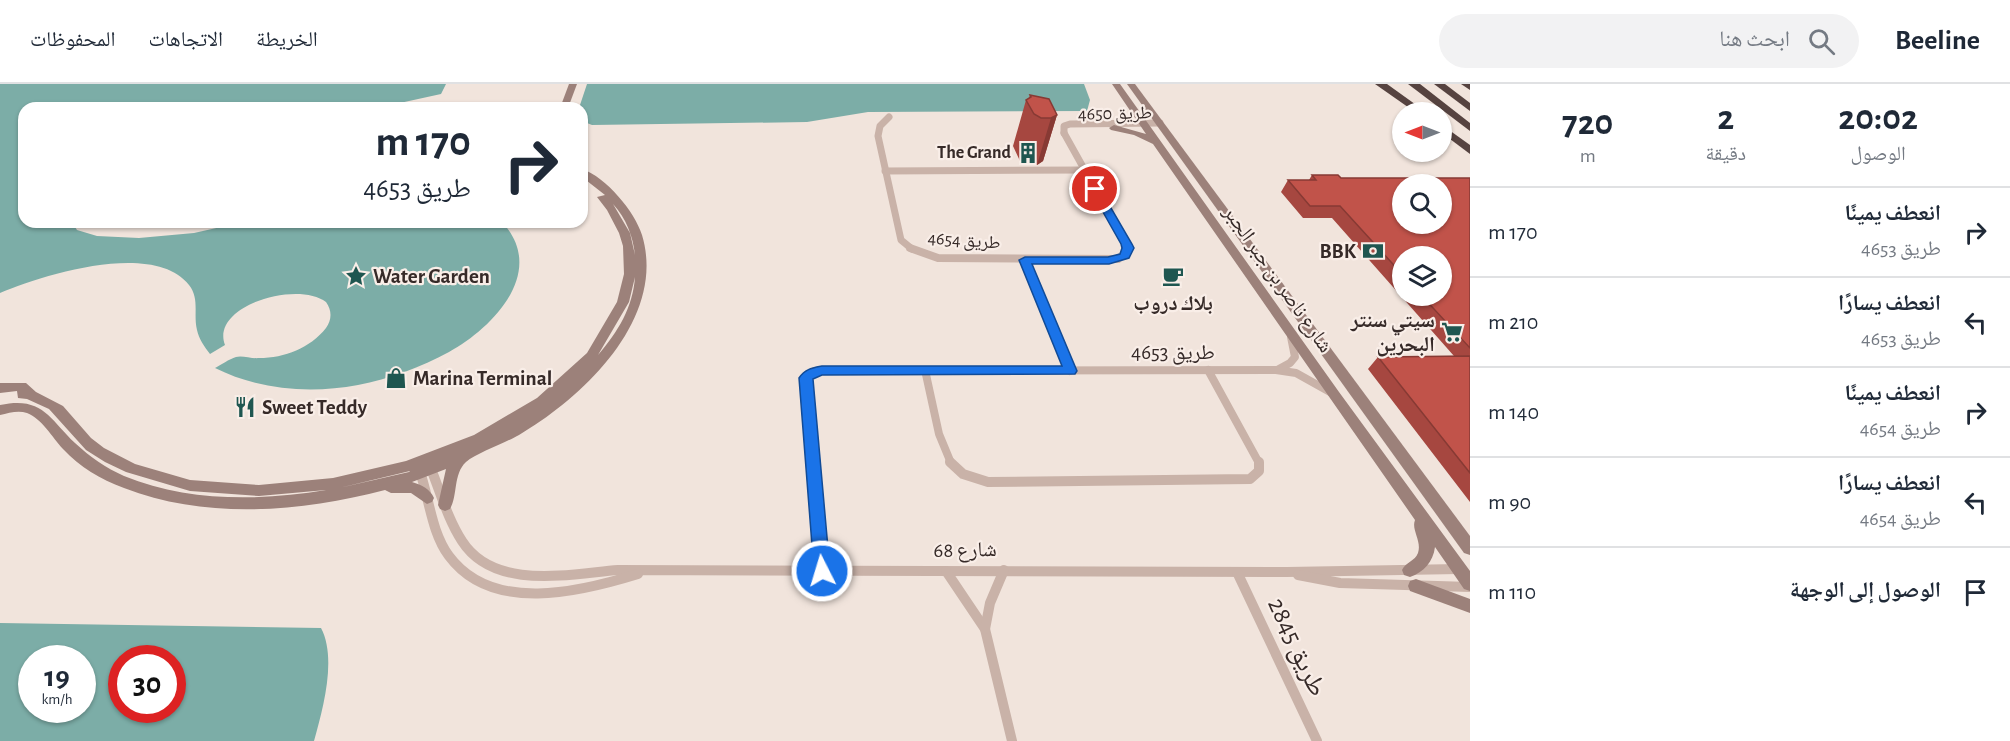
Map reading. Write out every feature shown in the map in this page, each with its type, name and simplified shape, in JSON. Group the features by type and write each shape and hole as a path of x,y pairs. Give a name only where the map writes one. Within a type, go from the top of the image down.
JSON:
{"highway":[{"path":"1380,84 1406,102"},
{"path":"1413,84 1436,102"},
{"path":"1424,84 1470,120"},
{"path":"1438,84 1470,108"},
{"path":"1466,84 1470,87"},
{"path":"1452,114 1470,128"},
{"path":"1452,117 1470,135"},
{"path":"1452,136 1470,151"}],"street":[{"path":"566,102 573,84"},
{"name":"شارع ناصر بن جبر الجبر","path":"1116,84 1410,502 1466,569 1470,586"},
{"name":"شارع ناصر بن جبر الجبر","path":"1131,84 1470,548"},
{"path":"1117,125 1131,117 1130,105"},
{"name":"طريق 4654","path":"889,117 882,123 878,132 901,240 910,249 939,258 1114,260 1127,252 1126,244 1064,133"},
{"path":"1117,125 1157,143"},
{"name":"طريق 4650","path":"1064,133 1072,129 1117,125 1162,125"},
{"path":"885,171 1085,170"},
{"path":"0,387 16,385 24,389 28,395 48,401 59,409 92,447 129,468 181,484 238,492 285,491 357,480 462,457 536,418 571,392 611,348 632,312 639,293 641,277 641,250 637,233 626,212 617,201 588,177"},
{"path":"359,491 423,466 528,411 577,372 609,332 619,314 628,287 631,263 629,244 616,214 597,192 588,185"},
{"path":"1025,260 1070,371"},
{"path":"1276,370 1290,365 1297,353 1289,331"},
{"name":"طريق 4653","path":"822,571 806,378 811,373 822,370 1276,370 1296,373 1334,395"},
{"path":"926,370 945,455 956,469 974,479 988,482 1250,479 1259,471 1259,462 1208,370"},
{"path":"2,410 20,399 24,389"},
{"path":"2,410 32,409 41,414 81,458 96,468 115,478 169,495 209,501 253,503 312,500 359,491 408,486 421,491 427,498"},
{"path":"445,505 451,474 462,457"},
{"path":"423,466 427,498 448,554 469,575 491,587 531,593 565,592 643,572"},
{"path":"423,466 468,550 479,561 492,567 525,575 618,570 643,572"},
{"path":"1410,502 1425,535 1428,552 1419,566 1410,570"},
{"path":"1452,523 1470,537"},
{"name":"شارع 68","path":"643,572 1004,570 1287,572 1466,569"},
{"path":"985,629 990,603 1004,570"},
{"path":"946,571 985,629 1011,741"},
{"name":"طريق 2845","path":"1237,572 1317,741"},
{"name":"شارع 68","path":"1287,572 1334,582 1470,586"},
{"path":"1416,586 1470,606"}],"water":[{"path":"0,84 446,84 441,94 404,102 18,102 18,228 76,228 97,236 139,238 194,233 216,228 506,228 515,241 519,260 517,278 509,296 497,313 466,342 449,352 393,376 340,388 285,388 249,381 215,368 238,357 269,358 287,354 312,341 326,328 330,315 326,302 313,296 296,294 277,296 243,308 230,319 224,331 225,345 210,354 198,333 195,301 189,285 173,272 151,265 125,263 97,265 42,278 0,293"},
{"path":"587,84 1084,84 1090,100 1087,111 868,112 807,122 592,125 588,123 588,102 581,102"},
{"path":"0,623 321,628 326,640 328,668 327,684 314,741 0,741"}],"building":[{"path":"1030,95 1049,99 1057,115 1051,118 1041,118 1034,114 1026,100 1031,97"},
{"path":"1312,175 1338,175 1341,178 1392,178 1392,234 1452,234 1452,178 1470,178 1470,348 1431,306 1452,306 1452,246 1392,246 1392,263 1340,206 1310,206 1288,180 1316,180"},
{"path":"1470,356 1470,473 1378,357"}],"place":[{"name":"The Grand","path":"1028,153"},
{"name":"BBK","path":"1373,251"},
{"name":"Water Garden","path":"356,276"},
{"name":"بلاك دروب","path":"1173,276"},
{"name":"سيتي سنتر البحرين","path":"1452,332"},
{"name":"Marina Terminal","path":"396,378"},
{"name":"Sweet Teddy","path":"245,407"}],"route":[{"path":"822,571 806,378 818,370 1070,371 1025,260 1109,260 1125,256 1128,248 1095,189"}]}
